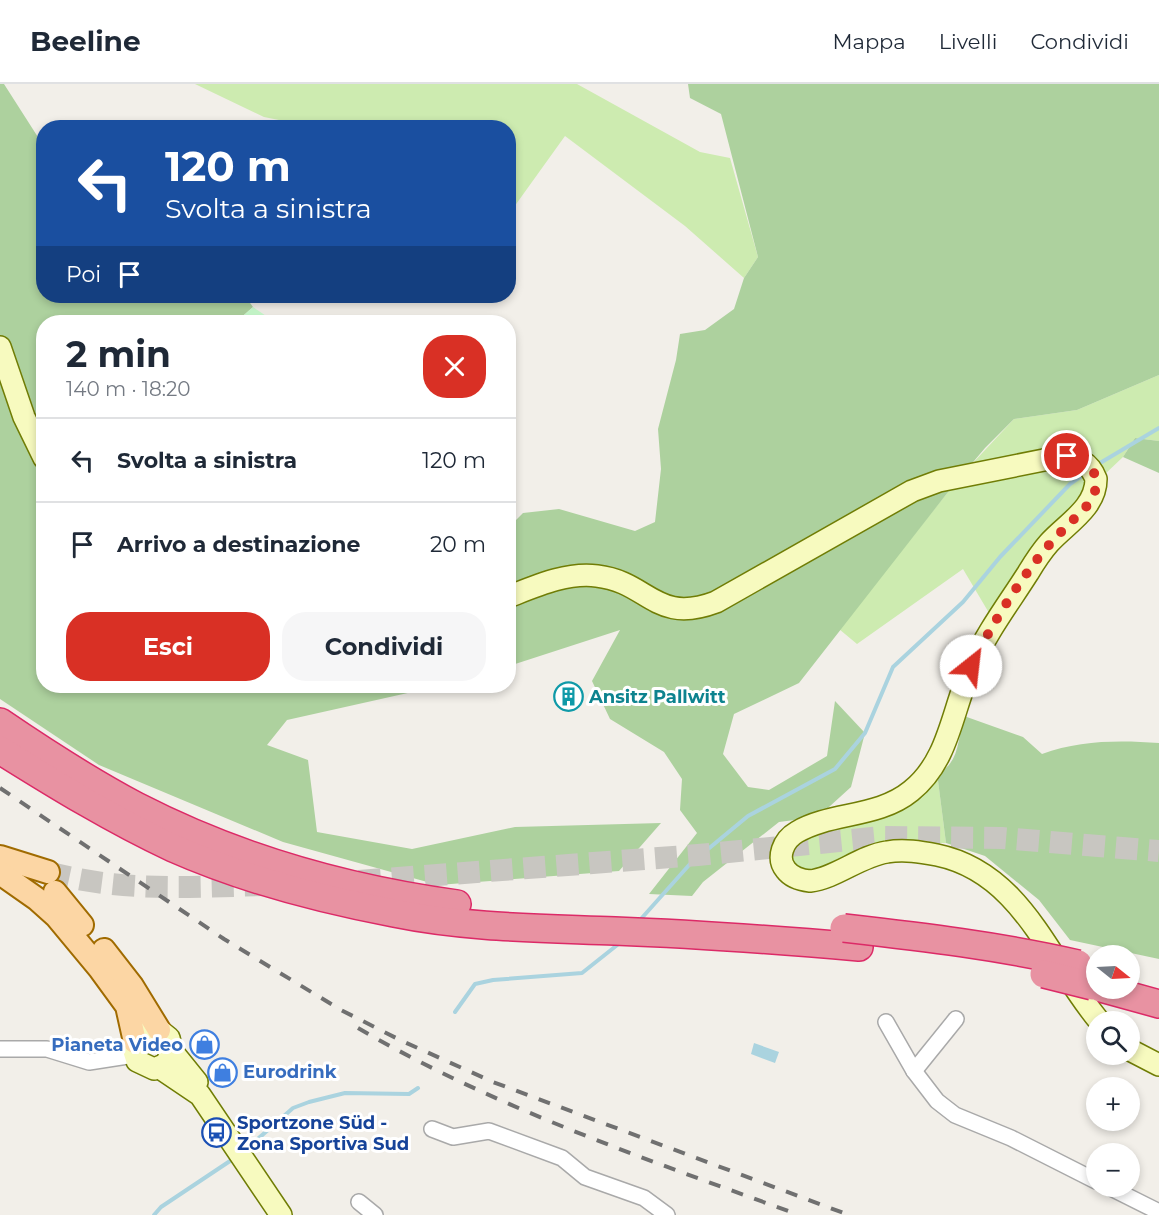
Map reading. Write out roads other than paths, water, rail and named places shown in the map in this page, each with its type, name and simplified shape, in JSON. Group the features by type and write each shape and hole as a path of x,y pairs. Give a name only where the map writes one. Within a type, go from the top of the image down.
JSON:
{"highway":[{"path":"0,722 94,783 138,807 228,846 273,862 349,884 442,902 544,912 619,923"},
{"path":"0,750 75,797 174,848 261,880 395,914 491,926 619,923 851,937 1032,971 1086,978"},
{"path":"1140,981 1159,986"},
{"path":"1140,997 1159,1004"}],"main road":[{"path":"0,857 51,882 132,986 159,1030"},
{"path":"0,873 38,899 56,916 100,969 127,1006 134,1048"}],"street":[{"path":"0,347 24,417 36,442"},
{"path":"516,594 581,574 622,582 663,606 675,610 700,608 716,602 912,491 939,481 1059,457 1074,457 1090,469 1096,486 1093,497 1048,544 980,649 963,687 942,751 921,781 900,798 885,806 804,828 788,839 781,861 788,873 802,881 824,878 867,858 904,851 948,857 972,867 996,882 1023,909 1093,1011"},
{"path":"914,1071 956,1019"},
{"path":"886,1022 914,1071 937,1101 955,1114 1011,1138 1086,1176"},
{"path":"0,1049 47,1049 82,1061 103,1062 134,1048 142,1032 159,1030 169,1038 166,1059"},
{"path":"134,1048 141,1065 147,1068 166,1059"},
{"path":"1140,1055 1159,1065"},
{"path":"166,1059 200,1095 281,1215"},
{"path":"432,1129 453,1137 489,1131 562,1158 585,1177 644,1198 667,1215"},
{"path":"1129,1197 1159,1212"},
{"path":"359,1202 375,1215"}],"water":[{"path":"754,1043 779,1052 775,1063 751,1054"}],"waterway":[{"path":"1095,466 1159,428"},
{"path":"640,920 690,864 748,816 835,769 865,733 893,667 963,602 1000,557 1070,484 1084,474"},
{"path":"455,1012 475,984 493,980 582,973 621,942"},
{"path":"244,1151 293,1108 309,1102 345,1093 409,1094 418,1088"},
{"path":"154,1215 161,1207 233,1159"}],"tunnel":[{"path":"359,881 698,855 881,837 1002,838 1159,851"},
{"path":"48,872 101,883 155,887 264,885"}],"railway":[{"path":"0,788 224,939 341,1010 400,1040 493,1082 849,1215"},
{"path":"358,1028 464,1084 519,1108 630,1153 799,1215"}],"place":[{"name":"Ansitz Pallwitt","path":"568,697"},
{"name":"Pianeta Video","path":"204,1045"},
{"name":"Eurodrink","path":"222,1072"},
{"name":"Sportzone Süd - Zona Sportiva Sud","path":"216,1133"}]}
